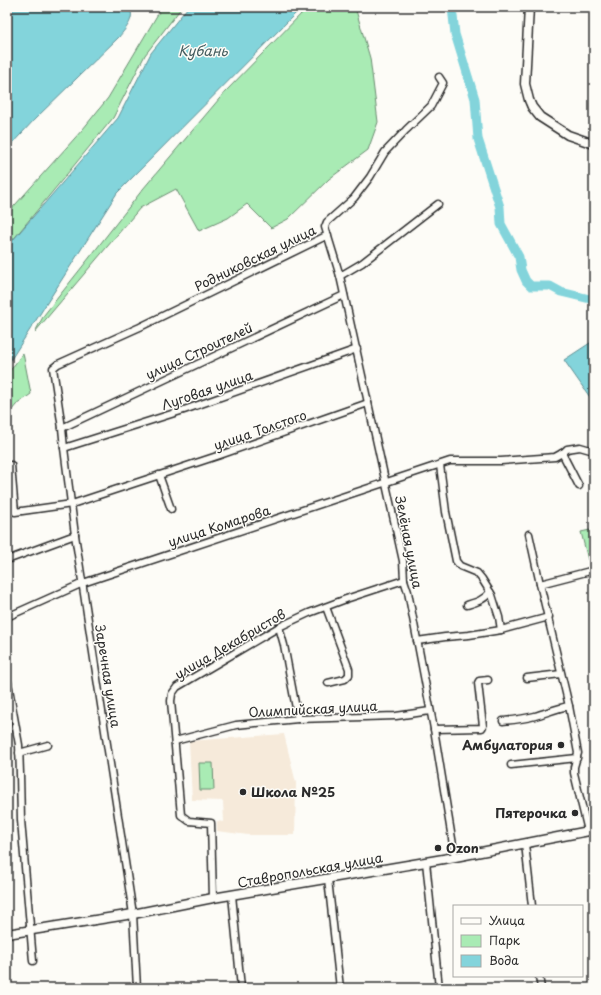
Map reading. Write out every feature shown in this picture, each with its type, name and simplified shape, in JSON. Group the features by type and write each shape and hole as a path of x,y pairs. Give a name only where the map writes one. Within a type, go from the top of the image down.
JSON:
{"main road":[{"path":"529,7 525,84 532,107 540,117 568,135 594,144"},
{"name":"Ставропольская улица","path":"7,934 133,914 213,898 455,857 591,831"}],"street":[{"name":"Родниковская улица","path":"53,368 58,364 328,235 325,227 327,222 354,198 370,176 384,152 431,106 443,83 439,78"},
{"path":"340,276 362,263 438,204"},
{"name":"Зелёная улица","path":"328,235 340,276 357,349 403,561 404,580 408,592 434,729 455,857"},
{"name":"улица Строителей","path":"62,428 344,294"},
{"name":"Луговая улица","path":"64,448 184,410 357,349"},
{"name":"Заречная улица","path":"53,368 75,535 133,914 138,988"},
{"name":"улица Толстого","path":"14,505 15,512 72,504 220,455 368,403"},
{"name":"улица Комарова","path":"7,617 83,583 450,462 501,461 555,457 567,450 580,447 594,451"},
{"path":"562,453 579,486"},
{"path":"7,506 14,505 11,465"},
{"path":"440,465 446,512 456,561 460,566 477,573 482,579 490,592 499,617 501,630"},
{"path":"159,475 172,509"},
{"path":"528,534 569,706 578,753 574,773 591,831"},
{"path":"7,560 75,535"},
{"path":"540,584 594,570"},
{"name":"улица Декабристов","path":"213,898 211,823 189,821 182,815 171,701 172,694 177,687 279,627 309,613 346,599 404,580"},
{"path":"467,604 482,600 490,592"},
{"path":"326,607 350,669 350,675 345,679 328,683"},
{"path":"417,641 501,630 548,617"},
{"path":"279,627 284,645 298,719"},
{"path":"527,678 561,674"},
{"path":"7,677 19,745 21,820 33,961"},
{"path":"434,729 482,728 478,683 480,681 488,680"},
{"path":"503,721 536,716 569,706"},
{"name":"Олимпийская улица","path":"175,741 236,725 298,719 396,716 430,711"},
{"path":"19,752 48,745"},
{"path":"511,765 577,758"},
{"path":"525,844 532,905"},
{"path":"426,862 439,988"},
{"path":"328,879 340,988"},
{"path":"232,895 241,988"},
{"path":"540,977 541,988"}],"shaded area":[{"name":"Школа №25","path":"284,734 296,783 295,835 248,835 217,831 217,821 224,822 223,801 192,800 189,741"}],"green space":[{"path":"162,7 182,7 145,55 113,118 7,247 7,214 83,129 108,98"},
{"path":"309,7 355,7 370,58 378,122 368,150 329,179 288,219 271,228 247,204 228,218 199,231 176,189 140,208 35,332 44,315 143,189 225,92"},
{"path":"23,353 31,394 16,405 7,416 7,375"},
{"path":"590,530 594,546 594,558 588,560 581,532"},
{"path":"199,763 213,763 214,790 200,790"}],"water":[{"path":"7,7 129,7 131,11 131,19 119,37 35,119 7,149"},
{"name":"Кубань","path":"188,7 302,7 117,193 10,361 7,354 7,247 118,118 151,53"},
{"path":"593,341 594,343 594,403 564,360"}],"waterway":[{"path":"452,7 455,34 475,99 478,139 500,207 501,224 519,257 521,270 526,281 531,286 550,286 561,292 594,300"}],"place":[{"name":"Амбулатория","path":"561,745"},
{"name":"Школа №25","path":"243,792"},
{"name":"Пятерочка","path":"575,813"},
{"name":"Ozon","path":"438,848"}]}
